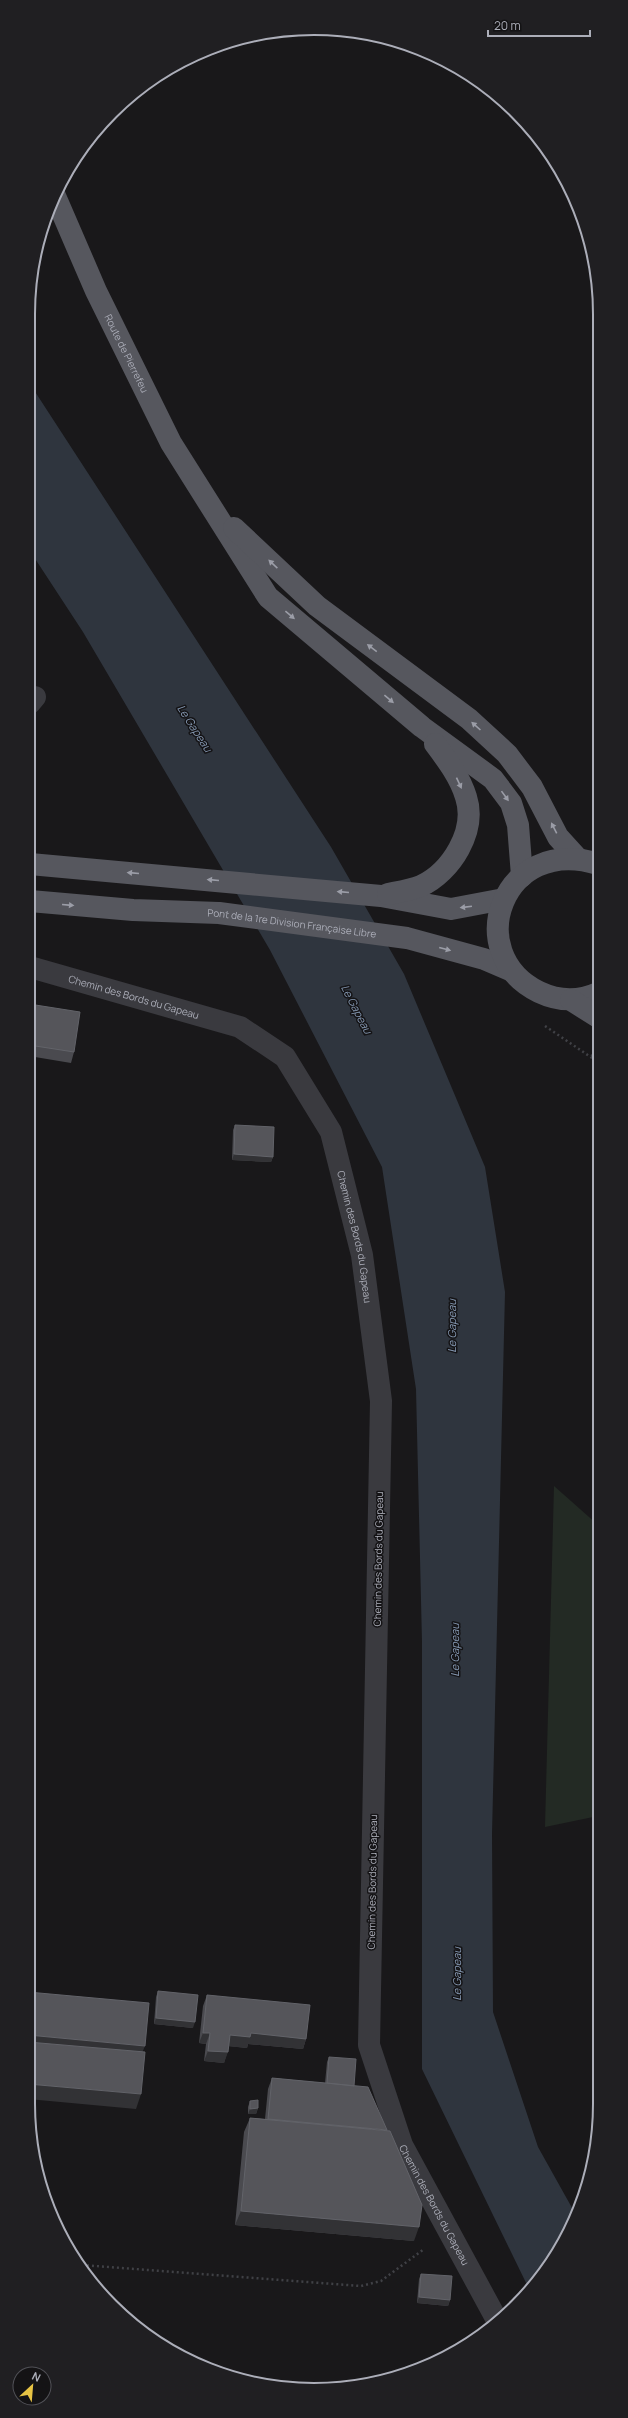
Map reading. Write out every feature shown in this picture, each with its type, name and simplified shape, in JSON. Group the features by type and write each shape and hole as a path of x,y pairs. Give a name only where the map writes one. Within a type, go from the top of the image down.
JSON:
{"main road":[{"name":"Route de Pierrefeu","path":"58,203 96,291 171,443 210,505"},
{"path":"210,505 268,597 422,727 493,779 511,803 518,825 522,876"},
{"path":"210,505 317,606 469,719 507,754 532,787 558,837 588,861"},
{"path":"381,896 421,886 447,868 463,841 468,816 466,798 451,765 422,727"},
{"path":"588,861 558,859 539,864 522,876 504,899 499,917 498,936 502,954 512,971 528,987 548,996 571,1000 593,1014"},
{"path":"35,864 381,896 451,909 504,899"},
{"name":"Pont de la 1re Division Française Libre","path":"35,901 176,912 219,913 407,938 484,959 512,971"},
{"path":"571,1000 593,994"}],"street":[{"name":"Chemin des Bords du Gapeau","path":"35,968 240,1027 285,1057 331,1132 362,1255 381,1402 370,2045 402,2145 495,2316"}],"path":[{"path":"87,2265 360,2286 381,2281 401,2268 426,2248 445,2224"}],"shaded area":[{"path":"554,1486 593,1521 593,1817 545,1827"}],"water":[{"name":"Le Gapeau","path":"35,392 331,847 404,974 485,1167 505,1292 492,1834 493,2012 538,2147 573,2209 556,2244 527,2284 422,2069 422,1642 416,1389 382,1167 270,950 83,632 35,559"}],"building":[{"path":"35,1005 80,1012 74,1052 35,1046"},
{"path":"235,1125 274,1127 273,1157 234,1154"},
{"path":"158,1991 198,1995 195,2022 156,2018"},
{"path":"35,1993 149,2003 145,2046 35,2036"},
{"path":"207,1995 310,2005 306,2039 251,2033 250,2037 230,2035 228,2052 208,2051 210,2033 203,2033"},
{"path":"35,2043 145,2052 141,2094 35,2085"},
{"path":"329,2057 356,2059 354,2086 327,2083"},
{"path":"272,2078 368,2087 387,2130 268,2119"},
{"path":"258,2100 258,2108 250,2109 250,2101"},
{"path":"250,2118 390,2131 422,2205 419,2227 241,2211"},
{"path":"421,2274 452,2276 450,2300 419,2297"}]}
